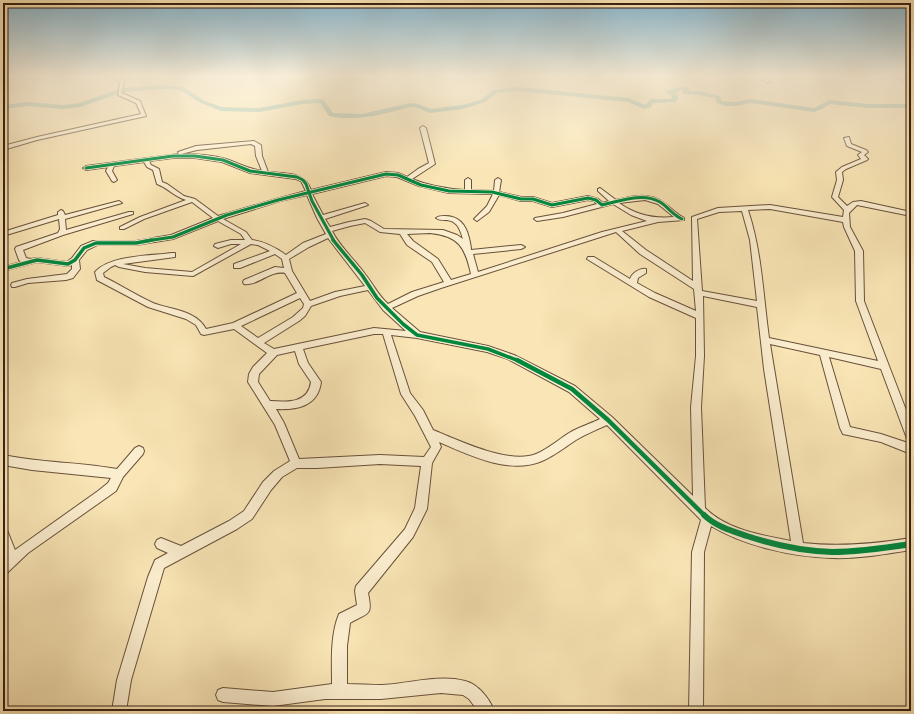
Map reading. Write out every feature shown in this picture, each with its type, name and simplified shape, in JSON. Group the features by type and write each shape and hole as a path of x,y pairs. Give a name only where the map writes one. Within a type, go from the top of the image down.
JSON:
{"street":[{"path":"3,148 46,136 96,126 123,118 144,116 141,109"},
{"path":"408,179 420,170 432,164 423,128"},
{"path":"847,138 849,145 865,152 861,156 865,159 844,168 839,172 840,180 835,197 847,210"},
{"path":"173,156 196,148 252,142 258,145 259,156 266,173"},
{"path":"86,168 173,156 196,156 223,160 250,171 294,176 300,179 306,184 320,218 369,287 386,308 416,335"},
{"path":"146,160 150,166 156,169 159,183 165,185 182,197 193,200 218,218 244,233 250,242"},
{"path":"112,164 110,171 114,180"},
{"path":"3,269 28,261 42,260 66,264 75,260 84,248 90,244 106,242 136,243 161,239 182,234 218,218 278,200 381,175 394,174 436,189 497,193 521,199 537,200 549,204 588,198 596,200 602,205"},
{"path":"468,180 468,192"},
{"path":"477,219 492,203 497,193 498,180"},
{"path":"600,190 615,203 633,215 637,220 638,225"},
{"path":"537,220 635,198 646,198 658,201 682,219"},
{"path":"122,228 142,218 193,200"},
{"path":"911,214 855,203 847,210 846,220 847,227 857,244 859,251 860,301 911,436"},
{"path":"3,234 61,216 119,204"},
{"path":"320,218 365,205"},
{"path":"661,219 664,207"},
{"path":"633,215 661,219 682,219 694,218 716,210 770,207 846,220"},
{"path":"744,208 752,239 762,305 765,340 798,549"},
{"path":"28,261 24,260 19,249 61,234 131,213"},
{"path":"61,216 63,229 61,234"},
{"path":"439,218 451,217 462,224 475,275"},
{"path":"694,218 700,316 700,356 696,407 703,514 698,552 696,711"},
{"path":"386,308 415,294 617,230 661,219"},
{"path":"285,258 329,232 364,221 371,223 384,231 430,230 449,233 470,251 521,248"},
{"path":"617,230 643,252 698,290 762,305"},
{"path":"401,231 410,243 435,261 449,283"},
{"path":"218,246 231,242 250,242 264,245 277,251 285,258 288,271 309,306 307,311 259,342"},
{"path":"114,263 145,270 193,274 250,242"},
{"path":"237,266 277,251"},
{"path":"172,255 114,263 108,265 99,272 100,278 151,306 166,309 189,317 198,323 204,332 235,326 301,294"},
{"path":"591,259 652,295 700,316"},
{"path":"15,285 27,281 70,276 76,269 75,260"},
{"path":"247,282 272,271 283,269 288,271"},
{"path":"633,283 634,277 643,271"},
{"path":"308,304 321,302 338,295 359,291 369,287"},
{"path":"235,326 270,351 274,352"},
{"path":"296,463 279,423 253,382 252,377 254,372 274,352 374,331 386,331 416,335 488,349 516,360 572,389 608,420 674,487 703,514 728,530 798,549 832,552 885,548 911,544"},
{"path":"340,691 338,659 340,634 344,619 350,614 360,612 364,607 361,591 409,533 421,509 428,462 436,447 431,434 406,394 386,331"},
{"path":"765,340 885,366"},
{"path":"267,405 292,406 307,400 315,390 316,382 304,364 298,346"},
{"path":"824,354 847,431 881,438 911,449"},
{"path":"431,434 486,455 516,461 529,461 573,436 608,420"},
{"path":"7,564 24,549 102,496 112,487 119,474 139,451"},
{"path":"119,711 124,680 159,564 233,525 248,515 267,486 278,474 296,463 316,464 350,460 401,459 428,462"},
{"path":"3,460 29,464 96,469 119,474"},
{"path":"3,534 7,564"},
{"path":"160,544 181,552"},
{"path":"223,695 273,698 340,691 381,692 441,686 465,688 474,694 487,711"}],"waterway":[{"path":"233,109 263,109"},
{"path":"327,109 331,115 341,116 362,116 393,109"},
{"path":"426,109 430,111 444,109"},
{"path":"809,109 816,109"}],"cycle path":[{"path":"86,168 173,156 195,156 223,160 250,171 297,177 303,180 306,184 312,201 333,240 362,275 377,298 403,324 417,335 488,349 511,357 572,389 608,420 707,518 728,530 759,540 798,549 832,552 885,548 911,544"},
{"path":"3,269 37,260 68,264 75,260 84,248 96,243 136,243 173,237 227,215 278,200 386,174 398,175 421,185 449,191 492,192 521,199 533,199 552,205 588,198 596,200 602,205 630,199 645,198 660,203 682,219"}]}
